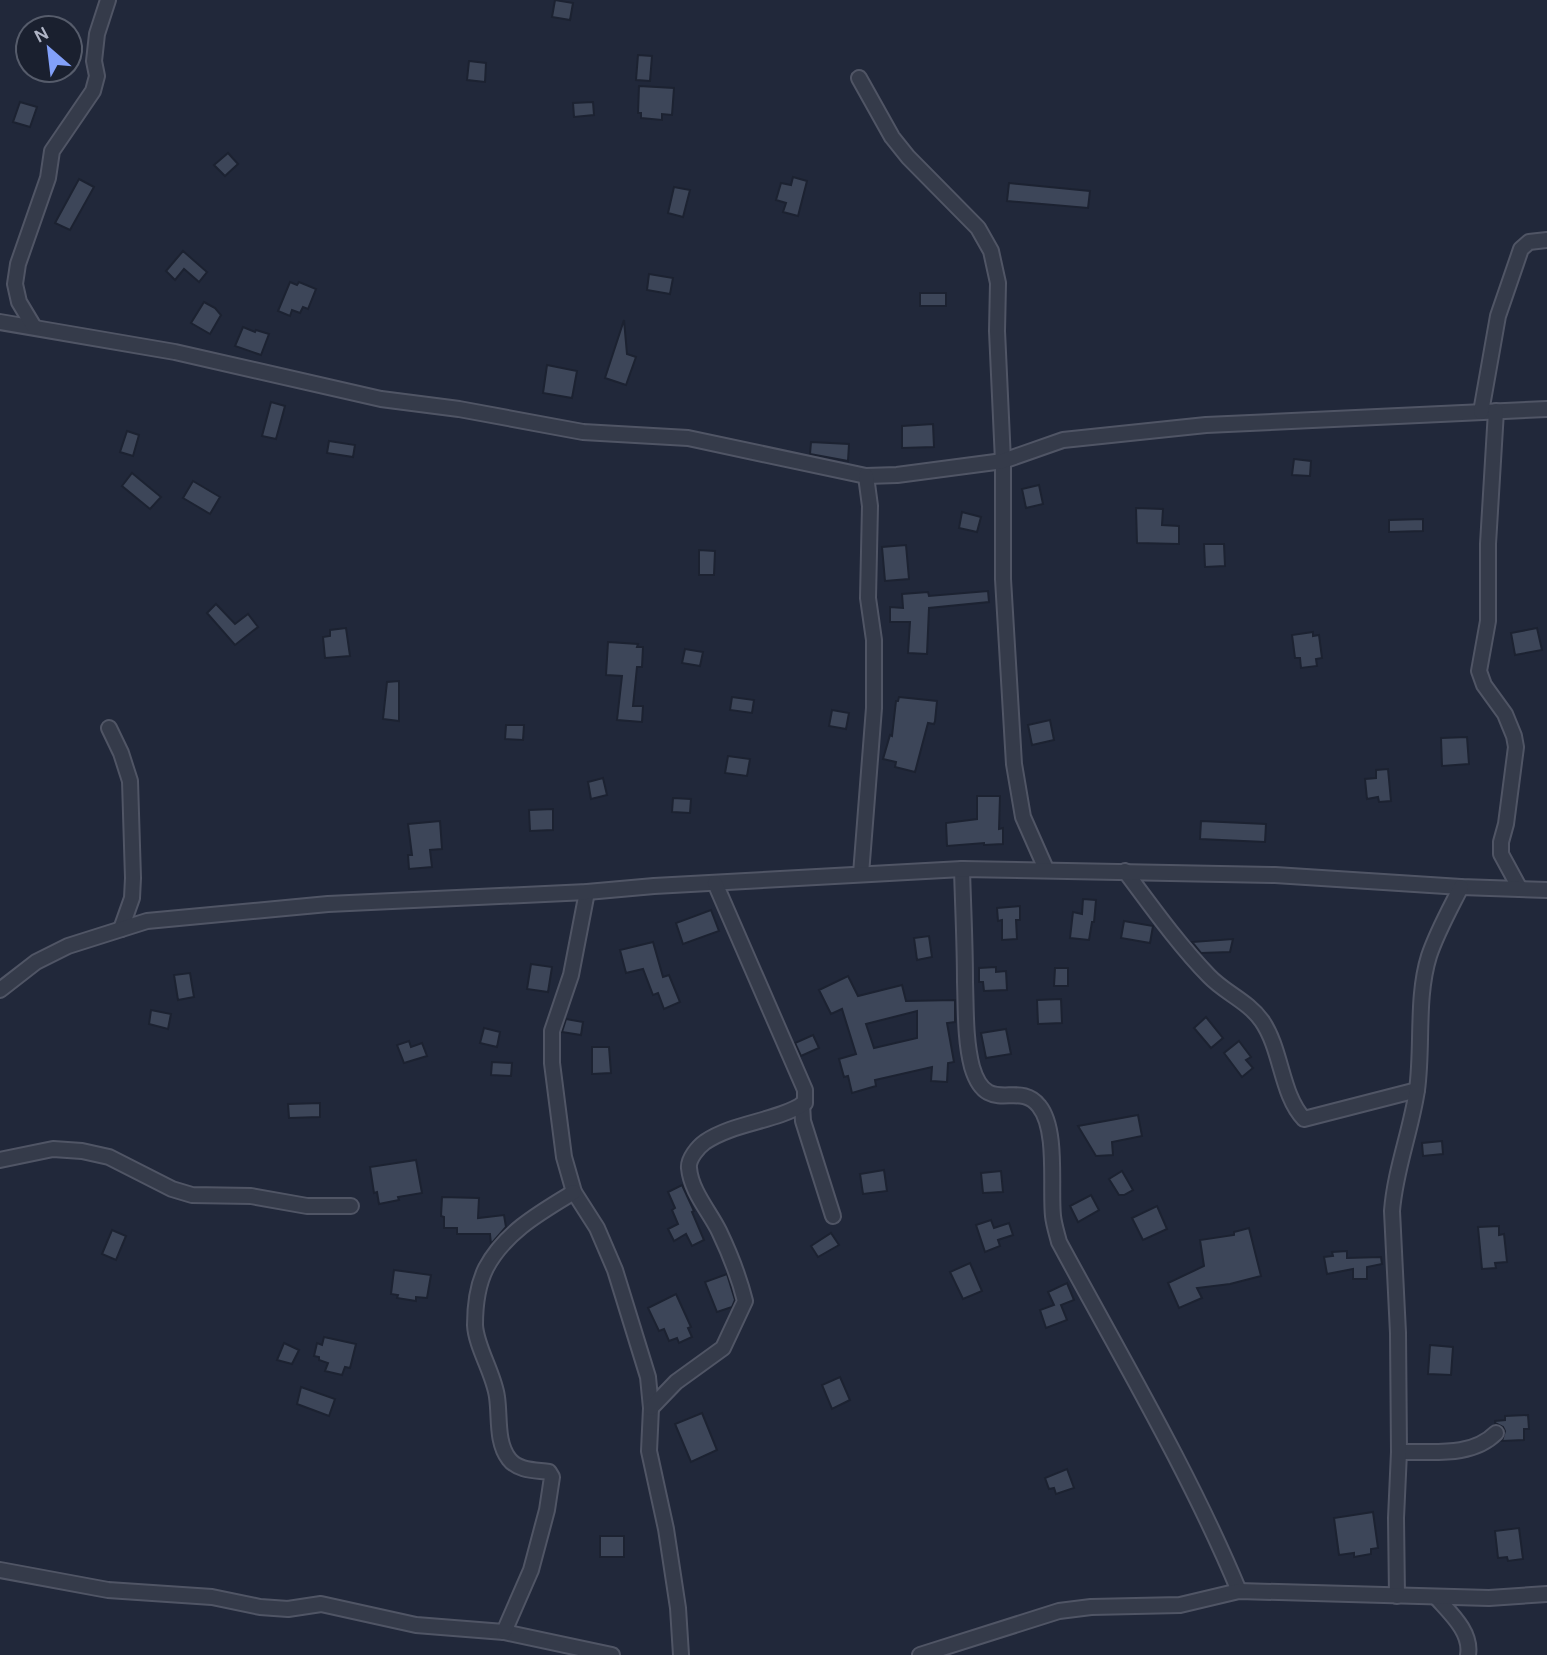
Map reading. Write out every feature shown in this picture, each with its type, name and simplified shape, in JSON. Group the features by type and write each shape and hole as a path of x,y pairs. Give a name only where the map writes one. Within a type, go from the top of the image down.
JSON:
{"street":[{"path":"34,327 19,302 15,284 18,264 48,178 52,151 93,91 97,76 94,61 97,34 108,0"},
{"path":"859,78 892,137 908,157 978,228 991,251 998,283 1003,579 1017,788 1023,817 1046,869"},
{"path":"1520,889 1501,854 1514,769 1514,736 1505,714 1484,685 1479,671 1488,621 1489,411 1498,316 1521,249 1529,242 1547,240"},
{"path":"0,322 175,352 381,399 459,409 583,432 688,438 866,476 897,475 1003,461 1063,440 1206,425 1547,409"},
{"path":"862,874 874,708 874,640 869,598 870,506 866,476"},
{"path":"109,728 121,752 130,780 132,898 121,929"},
{"path":"0,990 36,962 68,946 147,921 328,904 587,892 962,869 1275,875 1547,890"},
{"path":"962,869 967,1026 972,1068 988,1093 996,1096 1023,1095 1041,1107 1054,1163 1053,1216 1059,1242 1168,1443 1221,1546 1239,1591"},
{"path":"1125,871 1210,979 1247,1005 1262,1021 1284,1074 1289,1095 1304,1119 1417,1090"},
{"path":"715,883 805,1090 803,1121 833,1216"},
{"path":"1397,1596 1398,1333 1393,1193 1417,1090 1423,989 1429,957 1441,925 1461,887"},
{"path":"587,892 571,975 552,1031 552,1063 564,1157 574,1192 597,1228 615,1270 648,1377 651,1408 649,1451 666,1529 678,1608 681,1655"},
{"path":"651,1408 676,1382 723,1348 746,1301 718,1230 695,1189 689,1167 690,1159 703,1143 802,1104"},
{"path":"0,1160 53,1149 82,1151 110,1157 172,1189 192,1195 251,1196 307,1206 351,1206"},
{"path":"504,1632 531,1570 547,1510 552,1476 549,1472 520,1467 507,1457 499,1428 495,1385 475,1329 480,1285 486,1268 519,1228 574,1192"},
{"path":"1399,1452 1468,1450 1480,1446 1496,1433"},
{"path":"0,1570 108,1590 212,1597 260,1607 288,1609 321,1604 416,1625 504,1632 612,1655"},
{"path":"920,1655 1059,1611 1091,1607 1180,1605 1239,1591 1489,1598 1547,1594"},
{"path":"1436,1597 1464,1631 1470,1645 1468,1655"}],"building":[{"path":"555,0 573,3 570,20 552,17"},
{"path":"638,55 652,56 650,81 636,80"},
{"path":"469,61 486,63 485,82 467,80"},
{"path":"639,86 674,88 672,115 662,114 662,120 641,118 641,113 638,113"},
{"path":"20,102 37,107 30,127 13,122"},
{"path":"593,102 594,115 574,117 573,103"},
{"path":"228,153 238,164 225,176 214,165"},
{"path":"793,177 807,181 798,216 783,212 786,203 776,200 781,183 791,185"},
{"path":"79,179 94,187 70,230 55,223"},
{"path":"1009,183 1090,191 1088,208 1007,201"},
{"path":"674,187 690,190 683,217 668,213"},
{"path":"183,251 207,272 199,282 184,269 175,280 166,271"},
{"path":"649,274 673,278 670,294 647,290"},
{"path":"290,282 297,285 299,282 316,289 308,309 303,307 300,313 292,310 290,316 278,311"},
{"path":"920,293 946,293 946,306 920,306"},
{"path":"204,302 221,315 210,334 191,323"},
{"path":"624,320 627,354 636,357 626,385 605,378"},
{"path":"243,327 269,334 261,355 235,346"},
{"path":"547,365 577,371 572,398 543,393"},
{"path":"271,402 285,406 276,439 262,436"},
{"path":"933,424 934,447 902,448 902,426"},
{"path":"127,431 139,435 133,456 120,452"},
{"path":"329,441 355,445 353,457 327,453"},
{"path":"811,442 849,444 848,461 810,454"},
{"path":"1294,459 1311,461 1310,476 1292,475"},
{"path":"132,473 161,497 150,509 122,486"},
{"path":"193,481 220,497 210,514 183,498"},
{"path":"1039,485 1043,504 1026,508 1022,489"},
{"path":"1136,508 1163,509 1162,525 1179,526 1179,544 1137,543"},
{"path":"962,512 981,517 977,532 959,528"},
{"path":"1423,519 1423,531 1389,532 1389,520"},
{"path":"1204,544 1224,544 1225,566 1205,567"},
{"path":"906,545 909,579 885,581 882,547"},
{"path":"699,550 715,551 714,575 699,575"},
{"path":"988,591 989,602 929,608 927,654 908,653 910,622 890,622 890,607 903,608 902,594 928,592 929,596"},
{"path":"216,604 235,624 248,614 258,627 235,645 207,613"},
{"path":"346,628 350,656 325,658 323,637 330,636 330,630"},
{"path":"1537,628 1542,650 1515,655 1511,633"},
{"path":"1313,632 1313,636 1319,635 1322,658 1316,659 1317,666 1301,668 1300,658 1295,658 1292,635"},
{"path":"608,642 638,644 637,647 643,647 642,667 637,667 633,706 643,706 642,722 617,720 622,676 606,675"},
{"path":"685,649 703,652 700,666 682,663"},
{"path":"399,681 399,721 383,719 387,682"},
{"path":"732,697 754,700 752,713 730,710"},
{"path":"899,697 937,701 935,721 934,724 928,723 915,772 895,767 896,762 883,759 890,735 892,736 896,701"},
{"path":"832,710 849,713 846,729 829,726"},
{"path":"1050,720 1054,740 1032,745 1028,725"},
{"path":"506,725 524,725 523,740 505,739"},
{"path":"1467,737 1469,764 1442,766 1441,738"},
{"path":"728,756 750,759 747,776 725,773"},
{"path":"1388,769 1391,801 1379,802 1378,797 1367,799 1365,779 1376,778 1376,770"},
{"path":"603,778 607,795 591,799 588,782"},
{"path":"977,796 1000,796 999,829 1003,828 1003,844 947,846 946,823 977,819"},
{"path":"673,798 691,799 690,813 672,812"},
{"path":"553,809 553,830 530,831 529,810"},
{"path":"440,821 442,849 430,850 432,867 409,869 408,855 412,855 408,824"},
{"path":"1201,821 1266,824 1265,842 1200,839"},
{"path":"1083,899 1096,900 1089,940 1070,938 1073,912 1082,914"},
{"path":"1020,906 1020,920 1016,920 1017,939 1002,940 1002,920 998,921 997,908"},
{"path":"711,910 719,931 683,944 676,923"},
{"path":"1124,921 1153,926 1150,943 1121,938"},
{"path":"929,936 932,957 917,960 914,938"},
{"path":"1233,939 1230,952 1201,953 1192,942"},
{"path":"653,942 663,977 669,975 680,1002 664,1009 658,993 653,995 643,969 626,973 620,950"},
{"path":"531,964 552,967 548,992 527,989"},
{"path":"996,967 996,972 1006,971 1007,990 984,991 983,982 979,982 979,968"},
{"path":"1055,968 1068,968 1068,986 1054,986"},
{"path":"190,973 194,997 178,1000 174,975"},
{"path":"848,976 858,996 902,985 906,1001 955,1000 955,1022 947,1023 954,1062 948,1063 947,1082 931,1081 932,1067 875,1080 876,1086 852,1093 848,1076 844,1077 839,1059 856,1054 842,1009 831,1014 819,990","holes":["917,1011 917,1038 874,1048 866,1024"]},
{"path":"1061,999 1062,1023 1038,1024 1037,1000"},
{"path":"151,1010 171,1014 168,1029 149,1024"},
{"path":"1206,1017 1223,1038 1211,1048 1194,1028"},
{"path":"566,1019 583,1022 581,1035 562,1032"},
{"path":"484,1028 500,1032 497,1047 480,1043"},
{"path":"1006,1029 1011,1054 986,1058 981,1033"},
{"path":"813,1035 819,1048 801,1056 795,1043"},
{"path":"409,1041 411,1047 422,1043 427,1056 404,1063 397,1045"},
{"path":"1239,1041 1251,1057 1246,1060 1253,1068 1242,1077 1224,1053"},
{"path":"592,1047 609,1047 611,1073 592,1074"},
{"path":"492,1062 512,1063 511,1076 491,1075"},
{"path":"320,1103 320,1117 289,1118 288,1104"},
{"path":"1138,1115 1142,1136 1112,1142 1113,1155 1096,1156 1078,1126"},
{"path":"1442,1141 1443,1154 1423,1156 1422,1143"},
{"path":"416,1160 422,1193 379,1204 377,1192 374,1193 370,1167"},
{"path":"884,1170 887,1191 863,1194 860,1174"},
{"path":"1001,1171 1003,1192 983,1193 981,1173"},
{"path":"1122,1171 1133,1190 1119,1195 1109,1179"},
{"path":"682,1185 704,1240 692,1246 686,1234 674,1241 668,1229 678,1224 668,1192"},
{"path":"1091,1195 1099,1210 1078,1222 1070,1206"},
{"path":"442,1197 479,1198 478,1218 504,1215 506,1227 491,1244 490,1234 457,1234 457,1228 444,1228 444,1217 441,1216"},
{"path":"1157,1206 1167,1229 1143,1240 1132,1218"},
{"path":"991,1220 994,1228 1009,1223 1013,1235 998,1240 1000,1246 985,1252 976,1225"},
{"path":"1499,1226 1499,1235 1504,1234 1507,1262 1495,1263 1496,1268 1482,1269 1478,1227"},
{"path":"1249,1228 1261,1276 1230,1284 1197,1288 1202,1298 1179,1308 1168,1283 1204,1266 1200,1240 1234,1235 1234,1232"},
{"path":"112,1230 126,1236 116,1260 102,1254"},
{"path":"831,1233 839,1245 818,1257 811,1246"},
{"path":"1347,1251 1347,1258 1381,1257 1382,1264 1367,1267 1367,1279 1353,1279 1353,1269 1327,1274 1324,1257 1333,1256 1332,1252"},
{"path":"970,1263 982,1291 963,1299 950,1272"},
{"path":"394,1270 431,1275 427,1298 416,1297 416,1301 397,1298 398,1295 391,1294"},
{"path":"727,1274 735,1300 732,1307 717,1312 705,1282"},
{"path":"1067,1283 1074,1300 1061,1305 1067,1320 1046,1328 1040,1310 1054,1305 1048,1292"},
{"path":"676,1294 691,1327 688,1328 692,1337 679,1343 677,1338 669,1341 664,1329 659,1331 648,1308"},
{"path":"324,1337 356,1344 350,1368 345,1367 342,1375 325,1371 328,1363 314,1356 317,1343 322,1345"},
{"path":"284,1343 299,1350 292,1364 277,1360"},
{"path":"1430,1345 1453,1347 1451,1375 1428,1374"},
{"path":"840,1377 850,1400 832,1409 822,1385"},
{"path":"301,1387 335,1399 329,1416 297,1404"},
{"path":"702,1413 717,1450 691,1462 675,1424"},
{"path":"1528,1415 1529,1429 1524,1429 1524,1440 1502,1441 1505,1431 1495,1421 1505,1420 1505,1416"},
{"path":"1067,1469 1074,1488 1056,1494 1054,1488 1049,1489 1045,1478"},
{"path":"1373,1512 1378,1548 1371,1549 1371,1554 1354,1557 1354,1553 1339,1555 1334,1518"},
{"path":"1519,1528 1523,1559 1508,1561 1507,1557 1498,1558 1495,1531"},
{"path":"600,1536 624,1536 624,1557 600,1557"}]}
